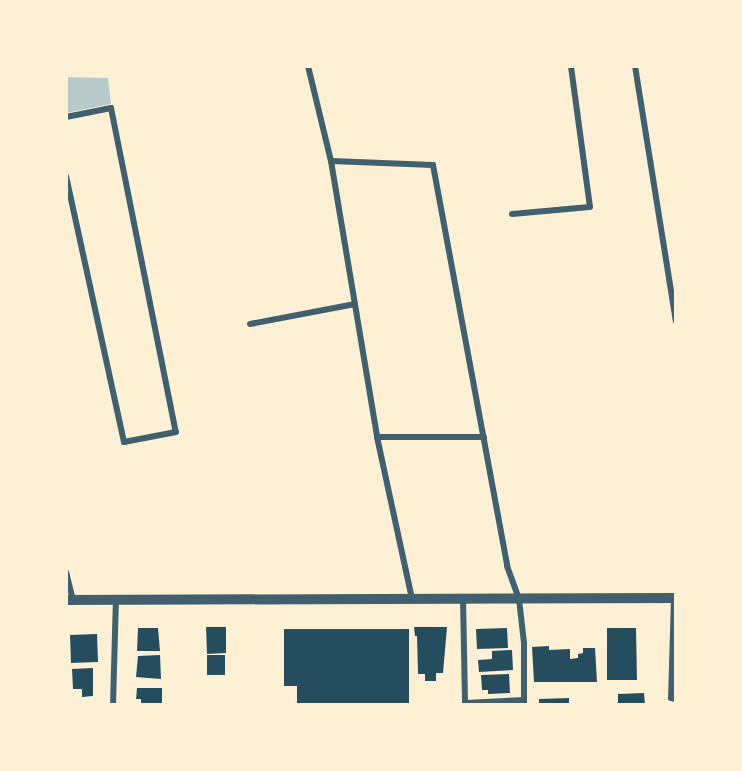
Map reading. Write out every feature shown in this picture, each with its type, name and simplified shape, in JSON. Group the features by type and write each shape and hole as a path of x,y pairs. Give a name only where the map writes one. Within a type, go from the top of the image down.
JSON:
{"street":[{"path":"308,66 331,161 377,437 412,599"},
{"path":"512,214 590,207 570,66"},
{"path":"635,66 676,321"},
{"path":"66,117 111,108 176,432 124,442 66,176"},
{"path":"331,161 433,165 507,566 519,599 524,643 524,702 465,703 463,598"},
{"path":"250,324 355,304"},
{"path":"377,437 484,437"},
{"path":"66,572 70,600 675,598 672,699 676,699"},
{"path":"113,705 116,600"}],"shaded area":[{"path":"66,77 108,78 111,104 66,113"}],"building":[{"path":"206,627 226,627 226,653 207,654"},
{"path":"414,627 447,627 443,673 436,673 436,681 425,681 425,674 418,674 417,636 415,636"},
{"path":"138,628 158,628 160,651 137,651"},
{"path":"507,628 508,648 477,649 476,629"},
{"path":"607,628 636,628 637,680 607,680"},
{"path":"284,629 409,629 409,705 297,705 297,686 284,686"},
{"path":"97,634 98,662 71,663 70,635"},
{"path":"549,646 549,650 570,649 570,659 578,658 578,654 583,653 583,648 595,648 597,682 534,682 532,647"},
{"path":"512,650 513,670 479,672 478,660 492,659 492,651"},
{"path":"160,655 161,679 136,677 138,656"},
{"path":"207,655 225,655 225,675 207,675"},
{"path":"93,668 93,696 82,697 82,689 73,689 72,669"},
{"path":"509,674 510,693 488,694 488,690 482,690 481,675"},
{"path":"137,688 162,688 162,705 141,705 141,699 136,699"},
{"path":"644,693 645,705 618,705 618,694"},
{"path":"569,698 569,705 539,705 539,699"}]}
